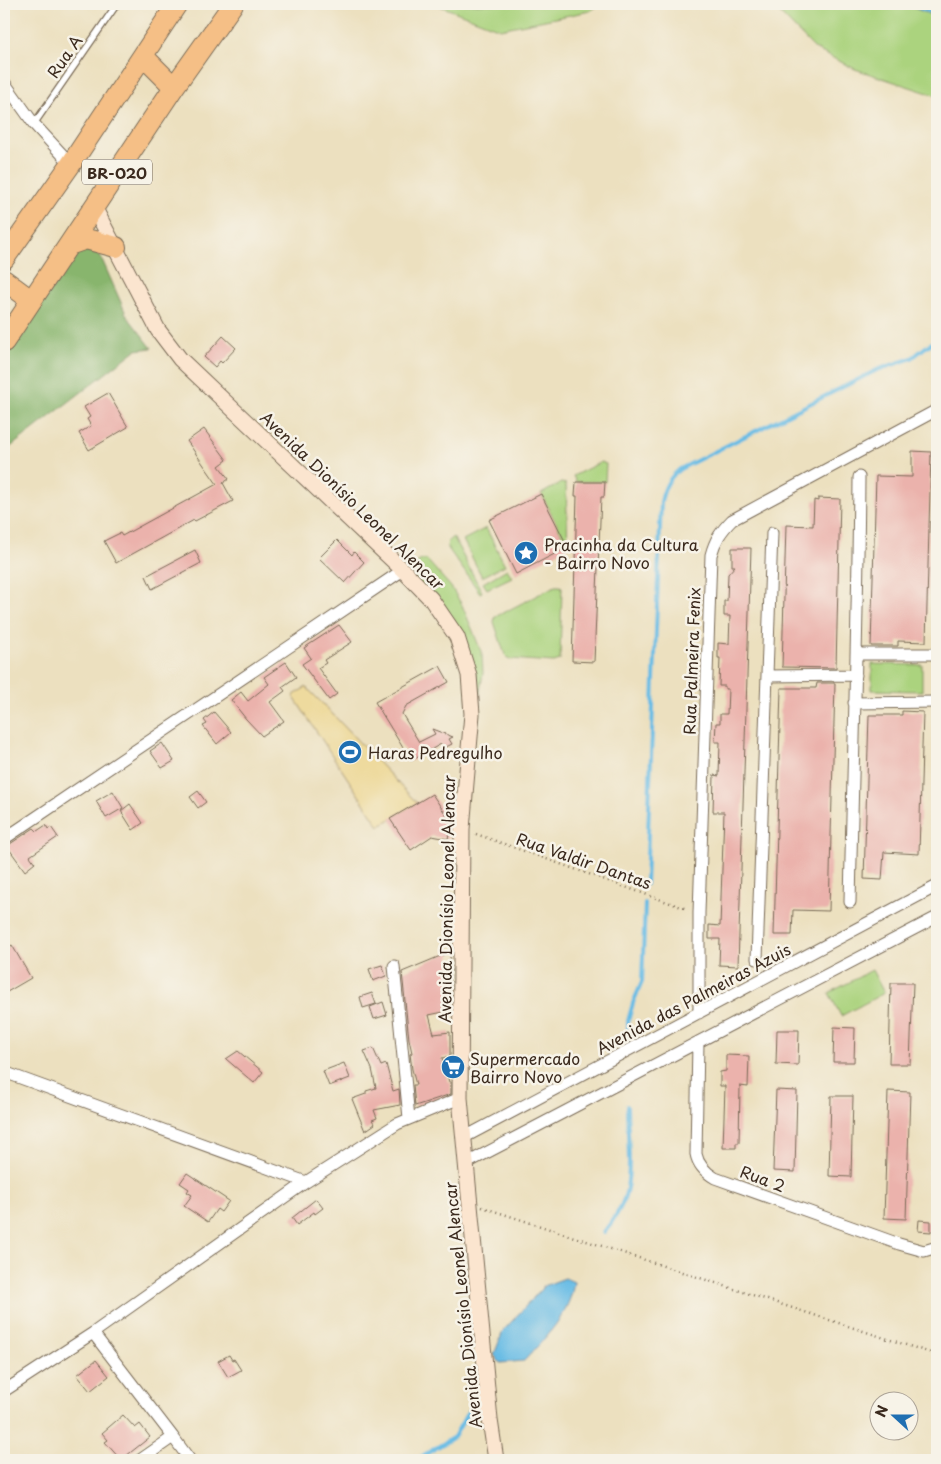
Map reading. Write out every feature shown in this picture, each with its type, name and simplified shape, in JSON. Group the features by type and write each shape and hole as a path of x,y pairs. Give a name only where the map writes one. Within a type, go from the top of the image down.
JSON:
{"highway":[{"name":"BR-020","path":"4,259 71,164 177,4"},
{"name":"BR-020","path":"4,342 174,87 233,4"},
{"path":"143,56 174,87"},
{"path":"69,245 86,240 116,247"},
{"path":"4,280 31,300"}],"street":[{"path":"4,82 34,124 71,164"},
{"name":"Avenida Dionísio Leonel Alencar","path":"94,207 116,247 141,300 158,330 180,359 403,570 431,599 457,637 469,675 472,714 462,829 460,1098 490,1420 496,1460"},
{"name":"Rua Palmeira Fenix","path":"699,1013 699,913 711,555 718,536 732,520 937,410"},
{"path":"850,902 854,703 857,654 859,477"},
{"path":"757,960 772,533"},
{"path":"4,839 403,570"},
{"path":"857,654 937,654"},
{"path":"768,676 856,675"},
{"path":"854,703 937,702"},
{"name":"Avenida das Palmeiras Azuis","path":"463,1138 937,886"},
{"path":"465,1164 937,918"},
{"path":"394,966 409,1118"},
{"name":"Rua 2","path":"698,1042 696,1154 699,1164 708,1174 899,1244 924,1250 937,1247"},
{"path":"4,1072 306,1182"},
{"path":"4,1391 93,1333 306,1182 409,1118 460,1098"},
{"path":"93,1333 190,1460"},
{"path":"140,1460 173,1437"}],"lane":[{"name":"Rua A","path":"34,124 117,4"}],"path":[{"name":"Rua Valdir Dantas","path":"462,829 699,913"},
{"path":"470,1203 937,1355"}],"green space":[{"path":"435,4 601,4 590,11 500,29"},
{"path":"771,4 904,4 937,17 937,96 855,69 815,49"},
{"path":"95,249 100,255 127,316 152,348 136,350 4,452 4,357 79,250"},
{"path":"601,462 606,464 605,482 576,482 573,476"},
{"path":"561,483 566,484 568,547 541,494"},
{"path":"486,528 505,565 482,577 463,540"},
{"path":"453,537 482,592 480,593 447,547 448,541"},
{"path":"421,560 427,560 451,587 462,605 473,631 482,654 483,673 479,698 475,673 409,569"},
{"path":"507,569 512,577 487,589 483,583"},
{"path":"555,586 562,587 560,660 554,662 509,659 505,655 494,622 495,617"},
{"path":"872,664 922,665 922,691 872,690"},
{"path":"872,970 884,993 841,1016 829,993"}],"sand":[{"name":"Haras Pedregulho","path":"306,687 417,803 379,826 293,696"}],"water":[{"path":"904,4 937,4 937,17"},
{"path":"565,1278 574,1282 572,1294 555,1325 524,1361 500,1363 494,1355 503,1331 544,1286"}],"building":[{"path":"223,336 236,348 222,363 220,361 215,367 204,357"},
{"path":"108,393 128,427 89,450 79,433 91,426 87,419 90,417 84,407"},
{"path":"204,429 227,460 219,466 229,479 223,483 233,501 116,563 104,541 120,533 122,536 217,484 187,441"},
{"path":"912,451 931,452 926,642 898,641 898,646 871,646 876,476 912,477"},
{"path":"576,482 605,482 604,497 601,497 594,662 572,661"},
{"path":"541,494 568,547 516,574 489,520"},
{"path":"818,498 840,499 836,668 782,667 786,525 813,526 814,500 818,501"},
{"path":"337,540 352,555 354,552 364,562 345,583 319,558"},
{"path":"732,548 751,548 738,966 719,965 720,939 709,939 709,925 720,926 724,812 713,812 714,775 719,776 720,742 715,742 716,723 720,723 720,714 727,714 728,689 725,689 725,686 719,686 720,658 718,658 718,643 729,644 730,616 724,616 724,601 727,601 728,574 735,566 732,566"},
{"path":"195,550 201,563 152,589 146,576"},
{"path":"339,625 352,642 324,660 326,663 318,668 337,694 329,700 302,664 311,658 304,648"},
{"path":"286,662 296,677 282,687 285,691 270,702 284,721 262,736 231,700 241,692 248,701 269,684 264,677"},
{"path":"440,666 449,682 406,706 402,714 419,742 435,734 432,729 453,737 449,739 452,744 444,748 441,744 411,761 375,702"},
{"path":"817,683 835,683 829,911 793,910 792,935 774,935 781,688 816,688"},
{"path":"902,711 923,712 919,854 884,852 882,880 864,879 869,715 902,715"},
{"path":"214,712 231,732 217,744 203,726 207,724 204,720"},
{"path":"162,743 174,761 162,768 150,751"},
{"path":"113,791 123,808 106,818 96,801"},
{"path":"198,791 206,802 198,808 190,797"},
{"path":"432,794 451,822 448,839 432,836 411,850 390,819"},
{"path":"130,804 143,823 133,830 121,811"},
{"path":"46,825 48,829 51,827 58,837 30,856 35,863 25,871 7,846 34,828 37,831"},
{"path":"12,945 31,978 7,992 4,986 4,950"},
{"path":"450,952 451,1003 447,1004 448,1011 429,1015 434,1034 450,1032 450,1056 442,1058 449,1082 451,1082 451,1094 415,1106 413,1085 416,1085 410,1054 412,1053 402,972"},
{"path":"382,965 386,976 373,981 369,969"},
{"path":"891,983 913,983 910,1064 889,1064"},
{"path":"372,993 376,1004 363,1008 360,997"},
{"path":"383,1002 387,1015 374,1019 370,1007"},
{"path":"834,1027 855,1028 854,1062 833,1062"},
{"path":"777,1030 799,1030 798,1065 776,1064"},
{"path":"373,1048 381,1066 386,1064 393,1091 399,1089 400,1105 374,1110 377,1118 372,1120 375,1124 365,1131 352,1099 376,1088 372,1069 364,1051"},
{"path":"238,1051 263,1072 254,1083 226,1059"},
{"path":"726,1055 749,1056 748,1087 740,1086 739,1143 736,1143 736,1148 723,1148 725,1086 720,1086 720,1072 726,1071"},
{"path":"344,1063 350,1078 329,1086 323,1071"},
{"path":"776,1090 797,1091 795,1172 773,1171"},
{"path":"888,1091 910,1092 906,1219 884,1218"},
{"path":"831,1096 853,1096 851,1177 829,1176"},
{"path":"187,1173 229,1201 221,1212 217,1209 208,1222 184,1206 192,1195 187,1192 189,1189 180,1183"},
{"path":"316,1199 323,1208 315,1214 314,1212 297,1225 292,1218"},
{"path":"919,1220 931,1221 931,1232 918,1231"},
{"path":"229,1355 241,1370 228,1377 218,1361"},
{"path":"96,1360 109,1376 90,1391 77,1375"},
{"path":"123,1415 135,1428 140,1424 150,1437 121,1460 105,1442 108,1440 102,1433"}],"waterway":[{"path":"646,884 661,502 668,483 680,469 877,370 912,358 937,340"},
{"path":"628,1041 628,1021 642,982 645,903"},
{"path":"604,1232 620,1208 627,1189 629,1166 627,1106"},
{"path":"412,1460 416,1460 454,1437 478,1394"}],"place":[{"name":"Pracinha da Cultura - Bairro Novo","path":"526,553"},
{"name":"Haras Pedregulho","path":"350,752"},
{"name":"Supermercado Bairro Novo","path":"453,1067"}]}
